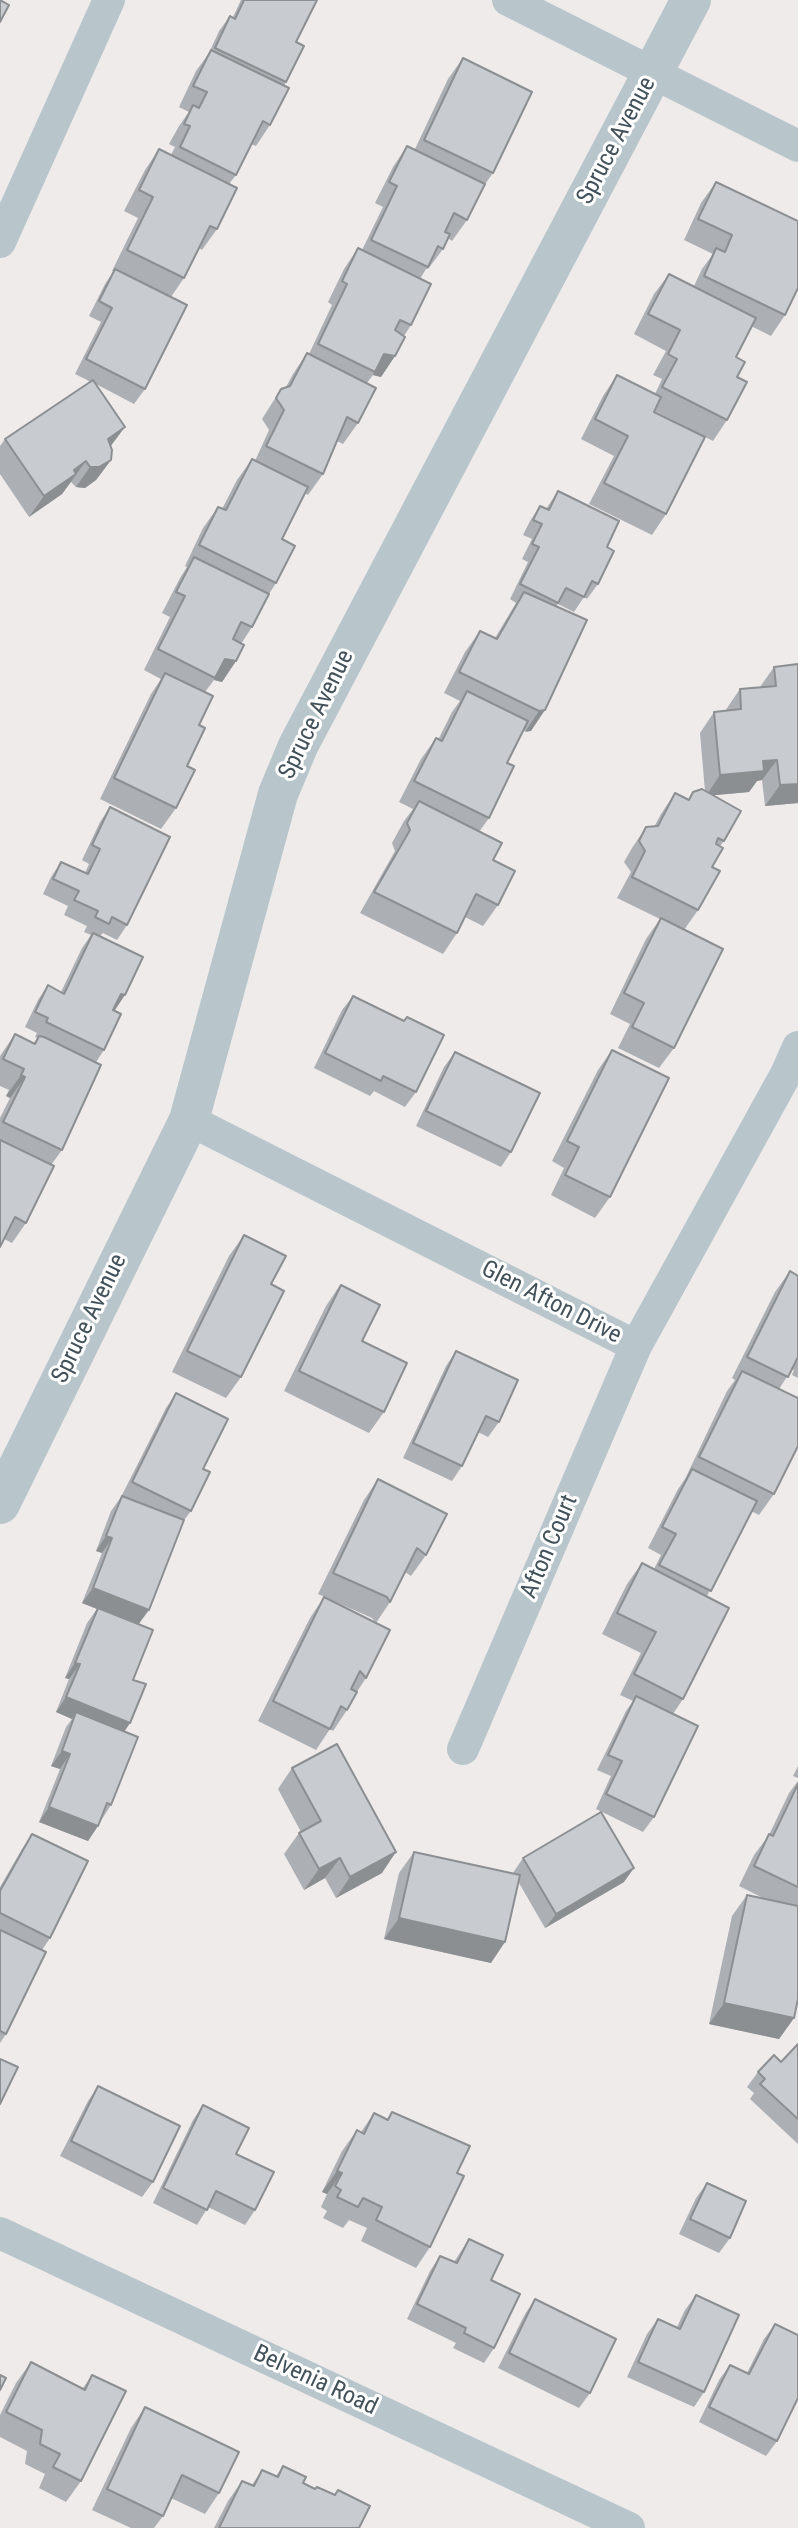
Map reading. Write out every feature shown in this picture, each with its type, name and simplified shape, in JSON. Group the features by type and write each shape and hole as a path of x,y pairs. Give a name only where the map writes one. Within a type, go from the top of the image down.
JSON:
{"street":[{"path":"0,242 109,0"},
{"path":"508,0 798,146"},
{"name":"Spruce Avenue","path":"1,1496 189,1120 278,794 298,746 691,0"},
{"name":"Glen Afton Drive","path":"189,1120 636,1346 794,1067"},
{"name":"Afton Court","path":"463,1749 636,1346"},
{"name":"Belvenia Road","path":"0,2233 629,2528"}],"building":[{"path":"0,0 9,5 0,22"},
{"path":"244,0 317,0 296,42 304,46 286,82 215,48 230,16 235,19"},
{"path":"211,50 289,88 270,125 263,121 236,175 180,147 190,126 184,124 193,105 199,108 207,92 193,86"},
{"path":"463,58 532,92 493,173 424,140"},
{"path":"407,146 485,184 467,220 454,213 445,232 450,234 443,249 438,246 428,267 371,240 397,186 389,182"},
{"path":"159,149 237,188 217,229 210,226 184,278 127,250 153,197 139,190"},
{"path":"716,182 798,221 798,288 785,315 704,276 716,248 725,252 732,235 698,219"},
{"path":"358,248 431,284 411,325 400,320 395,330 405,337 395,356 384,354 375,372 318,344 347,284 342,281"},
{"path":"115,269 187,305 145,389 86,359 112,308 99,301"},
{"path":"669,274 756,318 736,357 745,362 737,377 747,382 727,420 662,387 677,359 668,354 680,330 648,314"},
{"path":"307,353 376,388 358,423 347,417 323,474 266,446 284,410 276,398 281,389 290,386"},
{"path":"617,375 661,397 654,412 705,437 666,514 604,483 628,436 595,419"},
{"path":"93,380 125,427 108,439 112,450 111,460 99,467 90,467 86,461 74,470 76,474 44,496 5,439"},
{"path":"252,459 308,487 282,539 295,546 276,583 199,545 218,507 226,510"},
{"path":"558,491 619,521 607,547 614,551 598,584 592,581 584,597 566,588 558,603 520,584 539,547 532,544 542,524 533,520 540,506 549,510"},
{"path":"194,557 269,594 252,627 241,622 233,639 244,645 236,661 225,659 215,678 158,649 185,596 176,592"},
{"path":"524,592 587,620 545,710 539,711 459,672 480,631 497,639"},
{"path":"798,664 798,784 780,785 777,760 763,761 764,771 720,775 714,712 741,709 740,689 776,686 774,667"},
{"path":"165,673 213,696 199,725 205,728 187,766 195,770 176,808 114,778"},
{"path":"467,691 528,721 507,763 514,766 489,818 414,781 436,738 442,741"},
{"path":"702,789 741,811 724,841 718,838 716,844 723,848 712,867 720,871 698,910 632,877 645,851 639,841 646,827 658,826 675,793 689,800 693,792"},
{"path":"419,801 502,843 493,860 515,871 498,905 476,894 457,933 374,892 410,830 407,823"},
{"path":"110,807 170,837 127,925 112,917 109,924 95,917 98,911 74,900 79,891 53,879 61,862 88,874 100,849 92,845"},
{"path":"661,918 723,949 674,1048 632,1027 644,1003 624,993"},
{"path":"93,933 143,957 125,995 121,994 113,1010 121,1014 104,1050 46,1022 48,1018 35,1012 48,985 64,994"},
{"path":"353,996 404,1021 407,1017 444,1035 416,1092 383,1076 381,1081 325,1053"},
{"path":"15,1034 35,1044 39,1036 44,1037 101,1065 62,1150 3,1122 25,1077 21,1075 24,1069 3,1059"},
{"path":"612,1050 669,1078 610,1197 565,1175 579,1147 567,1141"},
{"path":"455,1052 540,1093 511,1152 426,1111"},
{"path":"0,1140 54,1166 26,1223 15,1217 0,1247"},
{"path":"244,1235 286,1256 271,1284 284,1291 241,1377 187,1351"},
{"path":"790,1271 798,1276 798,1357 788,1377 747,1357"},
{"path":"341,1285 380,1305 362,1341 407,1363 384,1412 299,1371"},
{"path":"456,1351 518,1380 499,1422 486,1416 462,1466 413,1443"},
{"path":"742,1371 798,1398 798,1446 774,1494 699,1457"},
{"path":"176,1393 228,1419 203,1469 210,1472 191,1511 132,1482"},
{"path":"692,1469 757,1501 711,1591 659,1565 676,1534 662,1527"},
{"path":"378,1479 447,1514 426,1555 417,1548 390,1602 387,1597 333,1573"},
{"path":"122,1496 184,1520 149,1610 93,1588 112,1538 106,1536"},
{"path":"642,1563 729,1608 683,1699 634,1674 656,1632 617,1613"},
{"path":"324,1597 390,1630 366,1678 360,1671 351,1689 357,1692 347,1710 341,1706 330,1729 273,1701"},
{"path":"98,1608 153,1630 133,1680 146,1684 130,1723 66,1697 80,1664 75,1663"},
{"path":"636,1696 698,1726 654,1817 606,1794 622,1761 608,1755"},
{"path":"76,1712 138,1737 111,1805 107,1803 98,1826 49,1807 70,1754 62,1751"},
{"path":"337,1744 396,1852 350,1877 340,1858 319,1869 299,1833 321,1821 292,1768"},
{"path":"798,1784 798,1887 754,1866 769,1834 773,1836"},
{"path":"601,1812 634,1868 556,1914 523,1858"},
{"path":"32,1834 88,1861 50,1938 0,1913 0,1891"},
{"path":"414,1852 520,1875 505,1942 399,1918"},
{"path":"747,1895 798,1906 798,1999 794,2018 724,2003"},
{"path":"0,1930 46,1952 6,2034 0,2031"},
{"path":"798,2044 798,2119 760,2084 765,2079 758,2072 774,2055 781,2062"},
{"path":"0,2059 18,2067 0,2104"},
{"path":"98,2086 180,2126 153,2182 71,2141"},
{"path":"203,2105 249,2128 236,2154 274,2172 255,2210 216,2191 207,2210 163,2188"},
{"path":"392,2112 470,2146 457,2173 464,2176 430,2247 376,2220 382,2207 363,2198 358,2207 337,2197 341,2190 335,2186 342,2173 337,2171 357,2130 364,2134 374,2113 388,2120"},
{"path":"707,2183 746,2201 730,2238 690,2219"},
{"path":"469,2239 503,2255 491,2280 520,2294 494,2348 464,2333 466,2328 417,2304 440,2256 457,2263"},
{"path":"696,2295 739,2315 704,2392 638,2362 658,2319 680,2329"},
{"path":"535,2299 616,2339 590,2393 509,2353"},
{"path":"775,2324 798,2335 798,2398 777,2441 709,2407 730,2365 749,2374"},
{"path":"31,2362 85,2390 92,2375 126,2391 81,2481 53,2467 60,2454 40,2444 42,2430 6,2412"},
{"path":"0,2375 6,2378 0,2390"},
{"path":"145,2407 239,2452 219,2493 182,2475 163,2516 107,2489"},
{"path":"283,2466 306,2477 303,2483 315,2489 317,2487 335,2495 338,2490 370,2506 359,2528 219,2528 242,2481 254,2486 262,2470 278,2477"}]}
